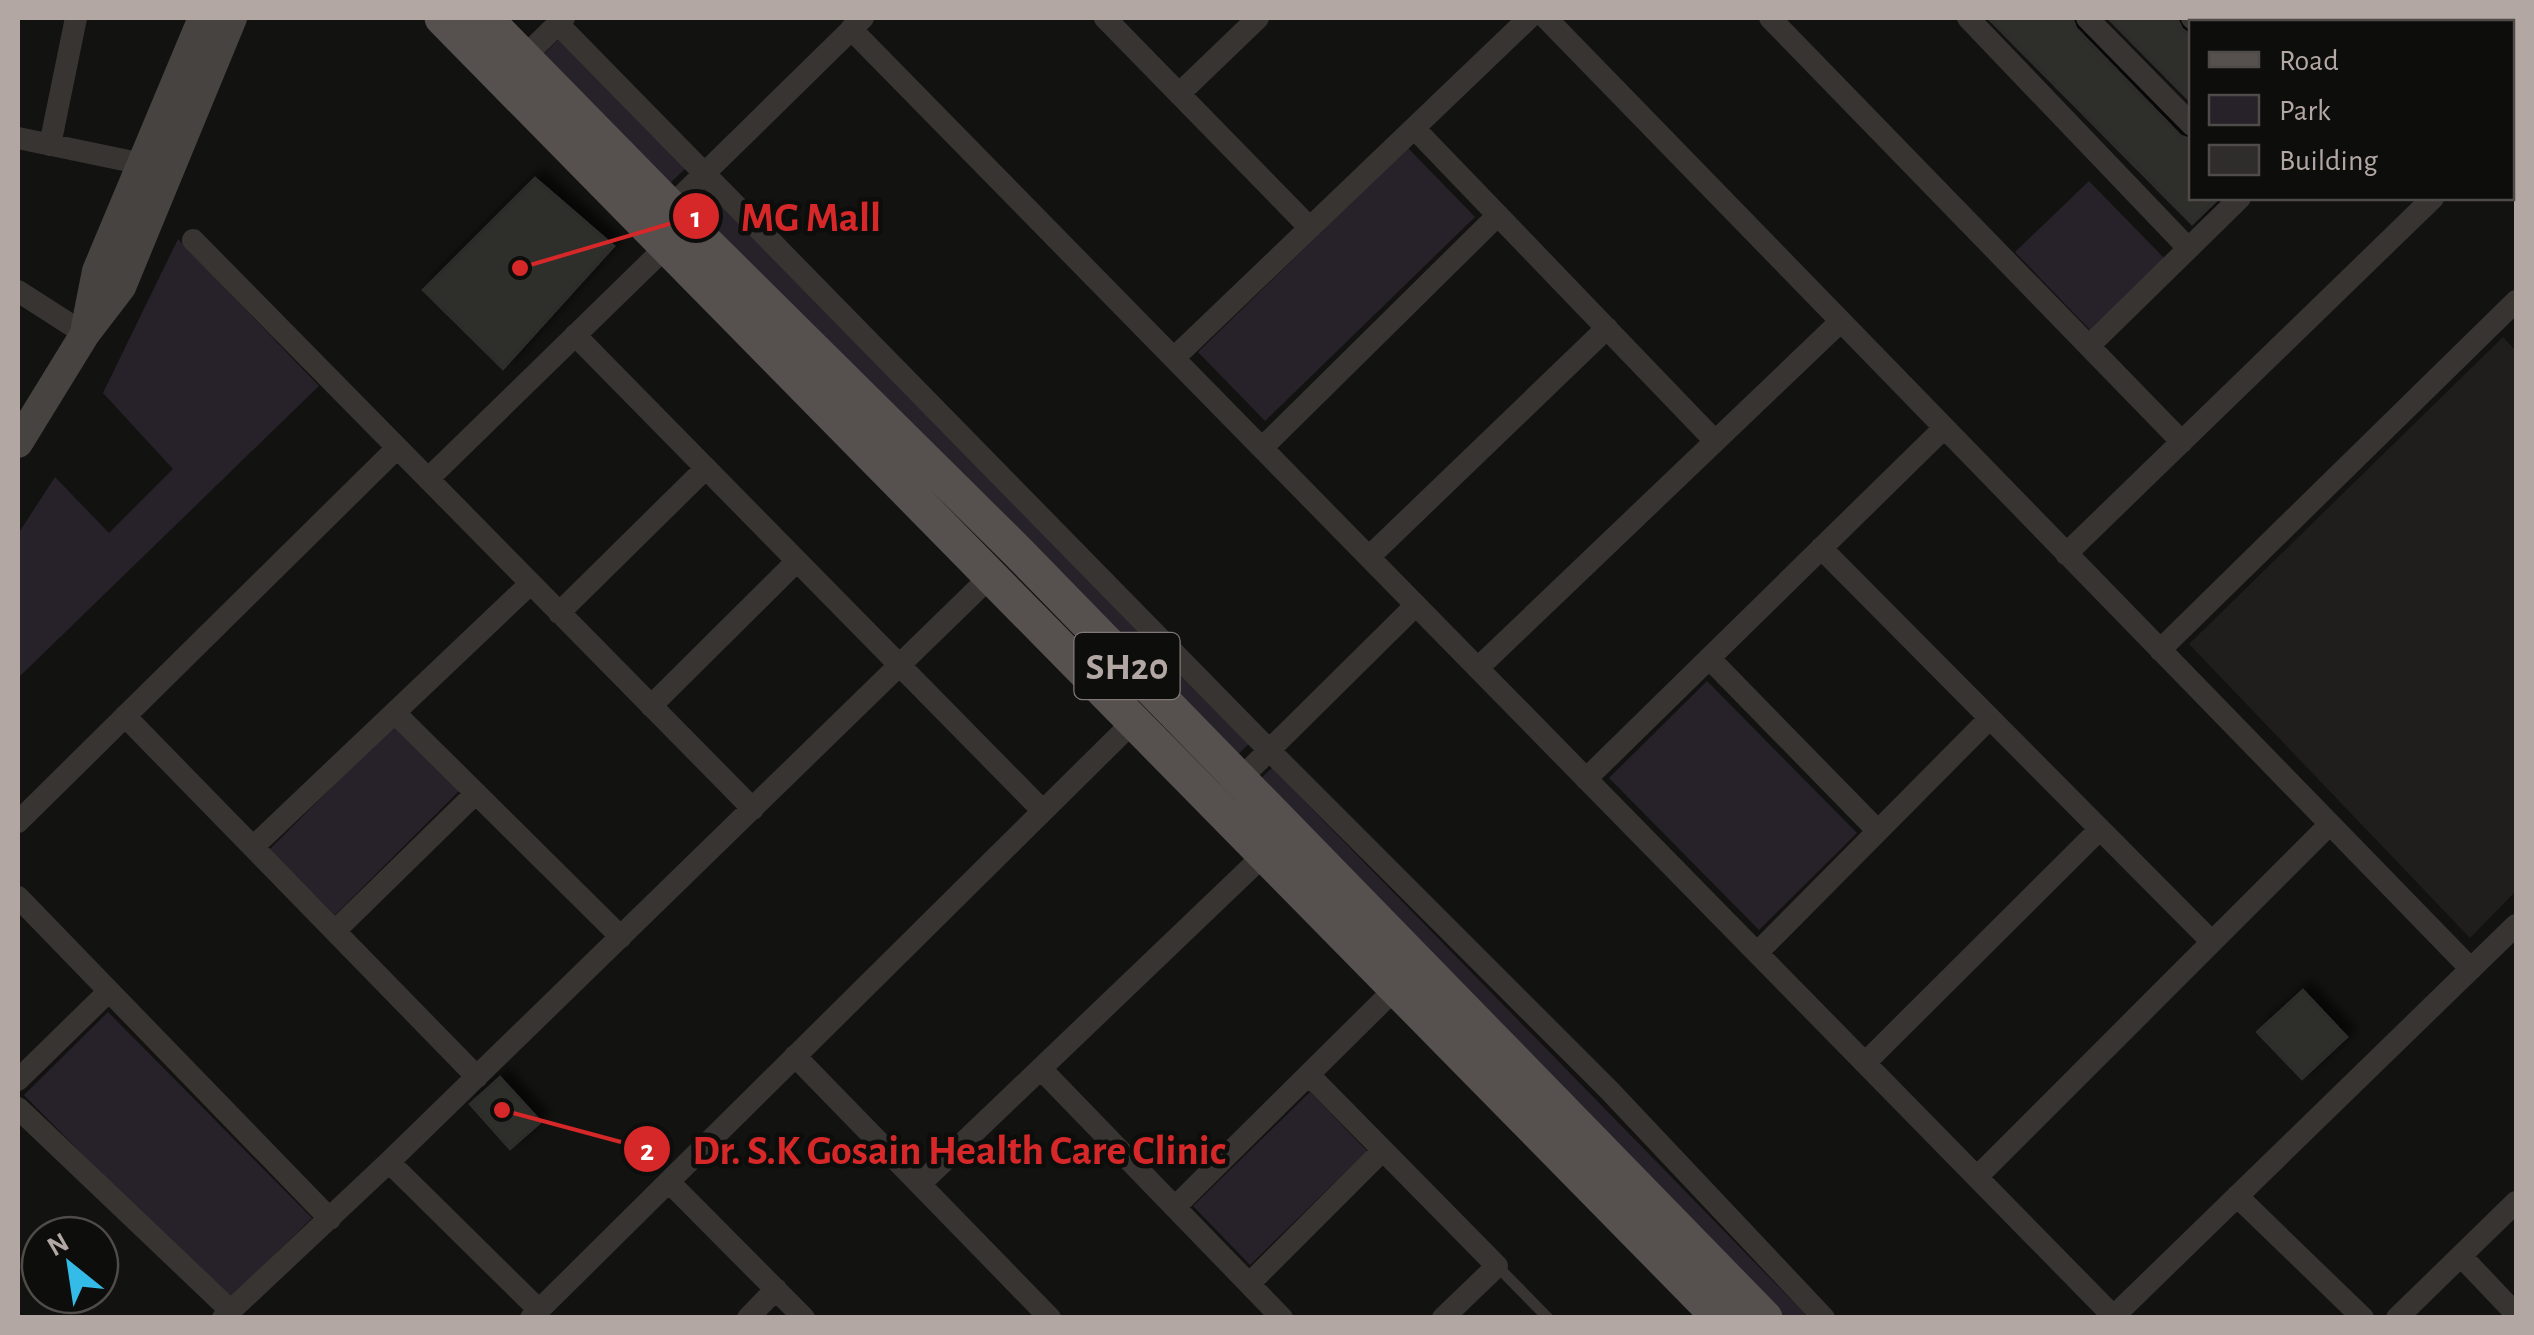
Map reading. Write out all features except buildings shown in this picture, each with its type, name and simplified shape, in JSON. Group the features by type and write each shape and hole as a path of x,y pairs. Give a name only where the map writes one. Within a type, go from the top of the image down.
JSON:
{"main road":[{"path":"84,334 96,272 203,18"},
{"path":"18,444 84,334 121,288 232,18"},
{"name":"SH20","path":"442,18 1017,551 1227,793 1408,976 1765,1318"},
{"name":"SH20","path":"485,18 524,57 662,226 992,576 1134,721 1227,793 1266,854 1408,976 1720,1318"}],"street":[{"path":"50,145 76,18"},
{"path":"1105,18 1310,228"},
{"path":"1180,94 1258,18"},
{"path":"1174,358 1529,18"},
{"path":"1546,18 2471,969"},
{"path":"1970,18 2188,248"},
{"path":"2087,18 2189,123"},
{"path":"1774,19 2182,442"},
{"path":"524,57 561,21 1270,751 1609,1090 1824,1318"},
{"path":"428,478 575,335 704,172 857,23 1174,358 2112,1317 2516,925"},
{"path":"1414,128 1716,441"},
{"path":"18,138 143,164"},
{"path":"2089,346 2238,200"},
{"path":"2066,554 2431,200"},
{"path":"1262,448 1498,215"},
{"path":"193,240 753,810"},
{"path":"18,290 84,334"},
{"path":"2160,650 2516,302"},
{"path":"1478,668 1840,322"},
{"path":"1369,558 1607,328"},
{"path":"575,335 1043,811"},
{"path":"1586,779 1944,428"},
{"path":"18,822 397,448"},
{"path":"559,613 706,468"},
{"path":"1821,548 2212,942"},
{"path":"651,706 797,561"},
{"path":"18,1108 227,1314 330,1219 992,576"},
{"path":"253,847 530,584"},
{"path":"1227,793 1416,605"},
{"path":"1709,658 1878,831"},
{"path":"395,713 621,938"},
{"path":"125,716 477,1077"},
{"path":"1757,953 1990,718"},
{"path":"389,1162 535,1314 1134,721"},
{"path":"335,931 476,793"},
{"path":"1977,1177 2330,824"},
{"path":"1865,1063 2100,829"},
{"path":"920,1184 1266,854"},
{"path":"18,897 330,1219"},
{"path":"1175,1207 1408,976"},
{"path":"18,1080 109,991"},
{"path":"795,1056 1050,1318"},
{"path":"1040,1069 1282,1318"},
{"path":"1309,1075 1496,1266 1443,1318"},
{"path":"1249,1284 1383,1150"},
{"path":"669,1182 804,1318"},
{"path":"2237,1196 2363,1318"},
{"path":"2397,1318 2516,1202"},
{"path":"2460,1256 2516,1314"},
{"path":"748,1318 776,1290"}],"lane":[{"path":"1496,1266 1548,1318"}],"shaded area":[{"path":"2503,337 2516,351 2516,891 2470,938 2189,644"}],"green space":[{"path":"559,39 686,168 667,186 540,58"},
{"path":"1408,148 1475,217 1265,421 1198,352"},
{"path":"2089,181 2166,260 2091,331 2015,252"},
{"path":"705,186 1251,742 1232,760 687,204"},
{"path":"178,239 319,386 18,678 18,534 55,477 109,533 173,469 103,393"},
{"path":"1707,681 1857,833 1759,930 1609,778"},
{"path":"394,725 460,790 335,915 269,850"},
{"path":"1272,768 1808,1317 1773,1317 1254,785"},
{"path":"108,1012 312,1218 227,1301 24,1095"},
{"path":"1310,1092 1367,1151 1250,1265 1193,1206"}],"place":[{"name":"MG Mall","path":"520,268"},
{"name":"Dr. S.K Gosain Health Care Clinic","path":"502,1110"}]}
